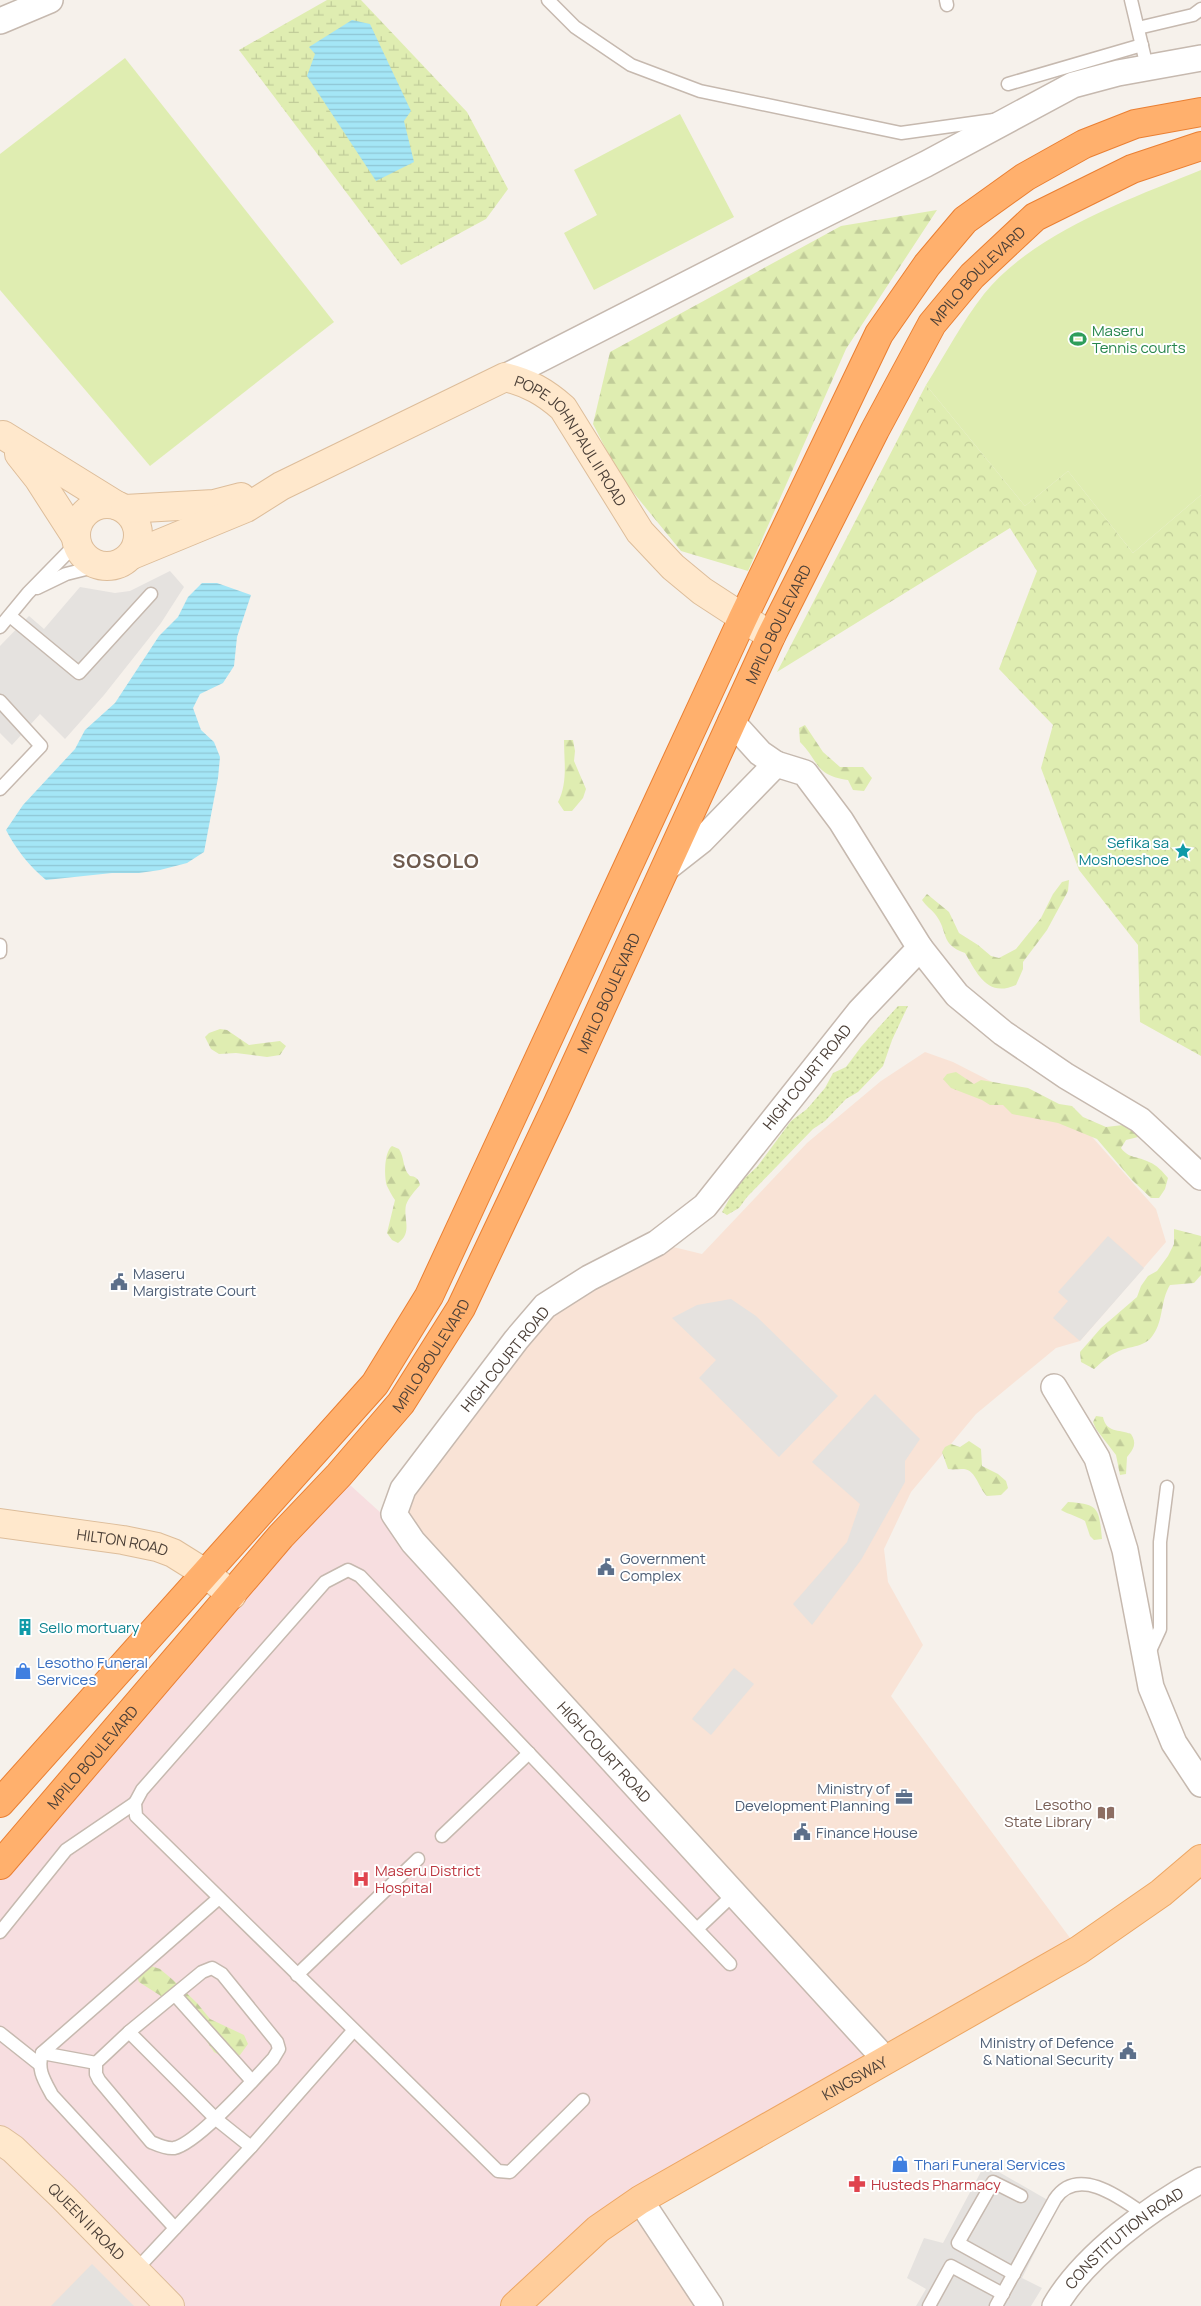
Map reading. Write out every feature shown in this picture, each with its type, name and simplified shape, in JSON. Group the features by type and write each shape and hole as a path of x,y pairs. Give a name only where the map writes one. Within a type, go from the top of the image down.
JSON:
{"highway":[{"name":"MPILO BOULEVARD","path":"0,1803 375,1384 429,1296 743,618 879,334 927,265 965,220 1025,177 1084,144 1135,124 1201,112"},
{"name":"MPILO BOULEVARD","path":"0,1865 281,1536 339,1475 401,1403 461,1308 771,636 875,430 932,324 972,276 1035,217 1132,169 1201,146"}],"main road":[{"name":"POPE JOHN PAUL II ROAD","path":"132,555 246,508 281,486 505,377 527,383 547,394 563,408 640,532 674,567 702,591 771,636"},
{"path":"2,434 121,507 133,517 139,536 132,555 116,566 98,566 88,561 81,553 76,540 38,478 2,434"},
{"name":"POPE JOHN PAUL II ROAD","path":"121,507 214,504 281,486"},
{"path":"76,540 76,527 88,510 106,504 121,507"},
{"name":"HILTON ROAD","path":"0,1523 157,1547 173,1553 205,1573 232,1595"},
{"name":"KINGSWAY","path":"515,2306 598,2229 640,2200 1079,1950 1161,1893 1201,1859"},
{"name":"QUEEN II ROAD","path":"0,2140 13,2149 170,2306"}],"street":[{"path":"0,21 50,0"},
{"path":"505,377 790,230 926,164 1073,85 1144,56 1201,58"},
{"path":"731,721 760,753 776,764 805,773 841,821 920,948 957,994 990,1022 1066,1076 1140,1120 1201,1177"},
{"path":"664,870 701,841 776,764"},
{"name":"HIGH COURT ROAD","path":"885,2059 413,1542 394,1514 403,1489 516,1340 545,1306 589,1278 657,1243 705,1206 860,1011 920,948"},
{"path":"1054,1387 1097,1458 1125,1550 1151,1687 1171,1735 1201,1784"},
{"name":"CONSTITUTION ROAD","path":"1055,2306 1060,2297 1099,2253 1145,2215 1201,2180"},
{"path":"640,2200 710,2306"}],"lane":[{"path":"548,0 575,28 631,65 700,91 901,133 1017,116"},
{"path":"1008,84 1144,56 1131,0"},
{"path":"1138,28 1193,14 1201,9"},
{"path":"0,627 76,540"},
{"path":"28,593 66,574 98,566"},
{"path":"10,616 79,673 151,594"},
{"path":"0,701 41,746 0,789"},
{"path":"0,945 0,952"},
{"path":"1147,1658 1160,1630 1160,1542 1167,1487"},
{"path":"0,1932 66,1850 135,1803 142,1790 324,1582 348,1570 360,1576 730,1964"},
{"path":"442,1836 529,1753"},
{"path":"135,1803 136,1816 353,2031 498,2171 510,2172 582,2100"},
{"path":"297,1976 418,1859"},
{"path":"697,1929 734,1894"},
{"path":"40,2059 219,1898"},
{"path":"212,1968 222,1974 277,2042 279,2049 273,2059 216,2118 175,2148 162,2147 152,2142 96,2074 96,2063 129,2032 174,1995 202,1972 212,1968"},
{"path":"174,1995 252,2081"},
{"path":"135,2271 251,2147 353,2031"},
{"path":"129,2032 216,2118 251,2147"},
{"path":"0,2033 40,2059 96,2063"},
{"path":"40,2059 41,2075 52,2095 175,2228"},
{"path":"1014,2274 958,2243 993,2182 1020,2196"},
{"path":"996,2306 1055,2199 1069,2186 1082,2183 1097,2186 1145,2215"},
{"path":"929,2306 951,2266 1003,2294"}],"shaded area":[{"path":"170,571 184,587 161,623 104,695 65,739 40,714 12,745 0,733 0,646 29,616 44,629 80,587 115,593 130,591"},
{"path":"925,1052 953,1062 1086,1130 1156,1209 1166,1242 1080,1341 1056,1348 976,1414 911,1492 884,1549 888,1582 923,1645 891,1696 1079,1950 885,2059 413,1542 403,1489 516,1340 657,1243 702,1254 807,1143 881,1081"},
{"path":"1108,1236 1144,1268 1080,1341 1053,1318 1068,1301 1058,1292"},
{"path":"731,1299 756,1316 838,1396 779,1457 699,1378 716,1360 672,1318 697,1305"},
{"path":"875,1394 920,1439 905,1461 905,1482 861,1560 812,1625 793,1604 847,1542 860,1504 812,1462"},
{"name":"Maseru District Hospital","path":"339,1475 413,1542 885,2059 662,2186 515,2306 170,2306 0,2140 0,1865"},
{"path":"734,1668 754,1684 711,1735 692,1719"},
{"path":"0,2140 170,2306 0,2306"},
{"path":"985,2164 1058,2206 1022,2278 1042,2288 1031,2306 916,2306 926,2289 907,2278 924,2238 943,2243"},
{"path":"640,2200 710,2306 515,2306"},
{"path":"92,2264 134,2306 51,2306"}],"green space":[{"path":"327,0 361,0 467,112 508,189 486,219 401,265 239,50"},
{"path":"125,58 334,322 150,466 0,290 0,154"},
{"path":"680,114 734,217 594,290 564,233 597,215 574,170"},
{"name":"Maseru Tennis courts","path":"1201,170 1201,495 1133,553 1068,471 1025,506 926,385 976,305 1004,272 1055,236 1084,220"},
{"path":"937,210 846,349 748,571 681,551 619,475 593,424 610,352 841,226"},
{"path":"926,385 1025,506 1068,471 1133,553 1201,495 1201,1056 1140,1022 1138,945 1079,870 1041,768 1053,725 999,669 1037,571 1010,528 777,672"},
{"path":"805,725 823,752 840,767 863,767 872,778 864,791 853,790 848,780 829,775 819,767 800,742 799,728"},
{"path":"564,740 573,740 574,761 586,789 583,798 572,811 564,811 558,802 564,780"},
{"path":"1069,880 1068,891 1047,930 1023,962 1023,969 1016,985 1006,988 990,986 984,981 965,953 951,945 939,920 922,900 927,894 949,912 959,933 991,956 999,958 1016,949 1041,918 1053,894 1062,882"},
{"path":"898,1006 908,1006 892,1040 883,1066 858,1092 846,1099 825,1121 813,1129 747,1197 739,1208 727,1215 722,1212 737,1185 757,1167 791,1121 807,1109 825,1088 833,1073 846,1067 861,1047"},
{"path":"220,1029 227,1030 249,1045 280,1041 286,1046 280,1055 267,1057 236,1053 219,1054 211,1049 205,1037 209,1033"},
{"path":"956,1072 974,1084 981,1080 1028,1088 1059,1104 1072,1106 1083,1117 1106,1127 1123,1125 1143,1128 1150,1134 1126,1140 1121,1148 1127,1154 1152,1163 1160,1169 1168,1178 1165,1189 1159,1198 1151,1198 1132,1180 1097,1139 1058,1123 1012,1114 1003,1105 990,1105 951,1088 943,1079 947,1074"},
{"path":"392,1146 399,1149 407,1173 416,1178 420,1185 406,1205 405,1235 398,1243 392,1240 387,1233 395,1200 387,1186 385,1177 387,1154"},
{"path":"1174,1229 1201,1236 1201,1275 1194,1283 1170,1285 1159,1323 1150,1339 1146,1342 1115,1353 1094,1369 1081,1362 1080,1352 1101,1328 1137,1297 1141,1286 1148,1276 1157,1271 1168,1256 1174,1244"},
{"path":"1096,1416 1103,1417 1110,1428 1131,1434 1133,1437 1134,1446 1127,1457 1126,1474 1120,1475 1116,1455 1096,1429 1093,1422"},
{"path":"969,1441 981,1449 982,1466 998,1474 1006,1481 1008,1488 1001,1495 987,1496 968,1470 948,1469 942,1452 945,1447 951,1444 960,1447"},
{"path":"1068,1502 1086,1504 1096,1510 1100,1520 1102,1539 1094,1540 1090,1536 1085,1521 1061,1510"},
{"path":"148,1965 160,1969 173,1980 197,2003 210,2019 244,2035 248,2044 240,2055 228,2060 214,2052 205,2039 203,2028 186,2012 139,1982 136,1974"}],"water":[{"path":"352,20 370,24 411,111 404,121 414,162 376,181 307,76 315,54 309,47"},
{"path":"202,583 217,583 251,595 237,637 234,666 223,683 200,694 193,708 201,730 214,742 220,757 218,778 204,852 187,863 160,870 46,880 23,857 6,830 23,805 75,749 85,730 115,703 159,636 178,617 188,597"}],"place":[{"name":"Maseru Tennis courts","path":"1078,339"},
{"name":"Sefika sa Moshoeshoe","path":"1183,851"},
{"name":"Maseru Margistrate Court","path":"119,1282"},
{"name":"Government Complex","path":"606,1567"},
{"name":"Sello mortuary","path":"25,1627"},
{"name":"Lesotho Funeral Services","path":"23,1671"},
{"name":"Ministry of Development Planning","path":"904,1797"},
{"name":"Lesotho State Library","path":"1106,1813"},
{"name":"Finance House","path":"802,1832"},
{"name":"Maseru District Hospital","path":"361,1879"},
{"name":"Ministry of Defence & National Security","path":"1128,2051"},
{"name":"Thari Funeral Services","path":"900,2164"},
{"name":"Husteds Pharmacy","path":"857,2184"}],"district":[{"name":"SOSOLO","path":"436,860"}]}
